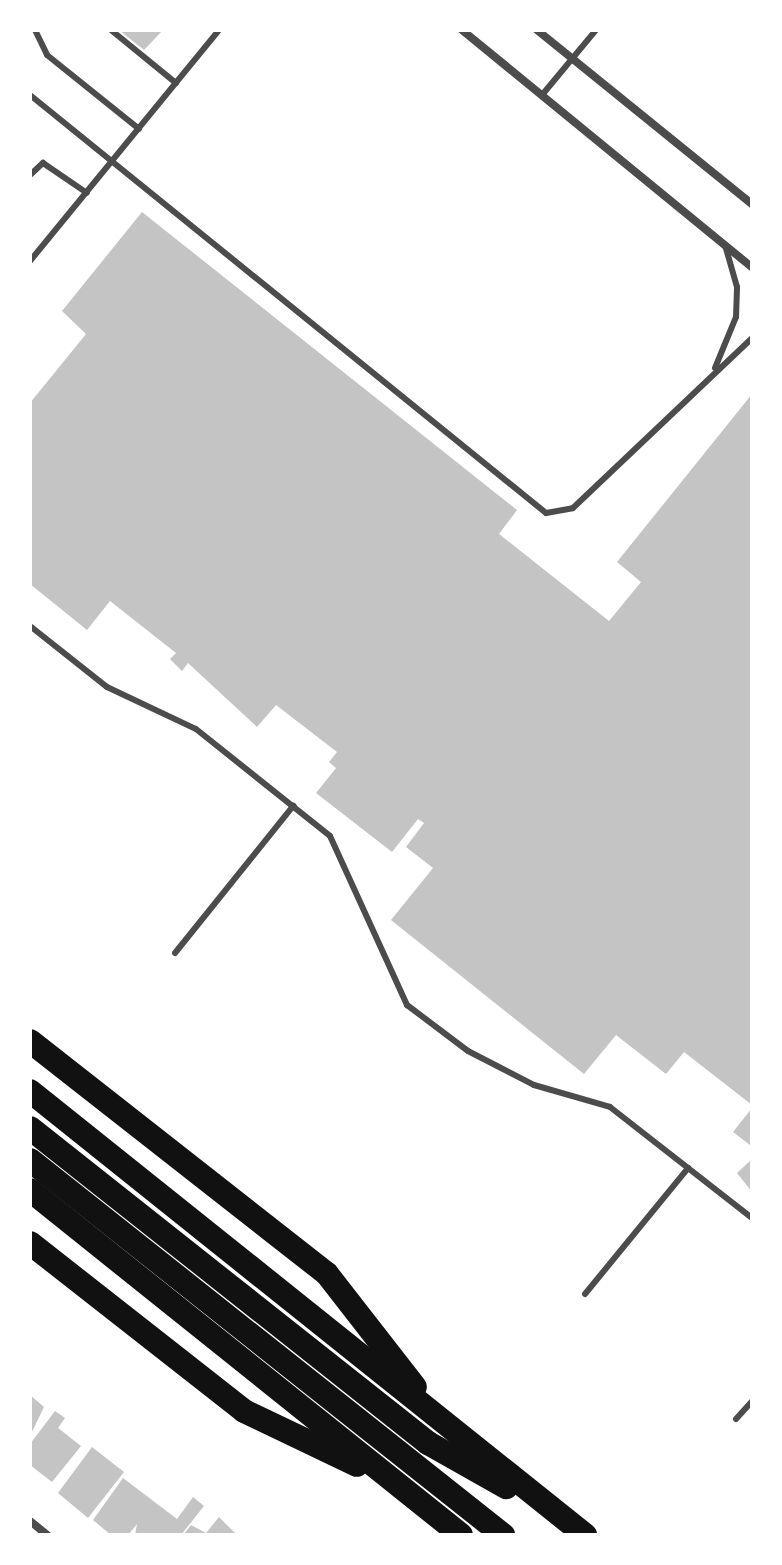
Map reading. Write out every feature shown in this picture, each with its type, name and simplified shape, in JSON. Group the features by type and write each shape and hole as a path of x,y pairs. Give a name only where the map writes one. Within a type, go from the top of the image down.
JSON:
{"highway":[{"path":"30,1041 327,1274 441,1420"},
{"path":"30,1091 585,1535"},
{"path":"30,1128 428,1443 565,1519"},
{"path":"30,1160 503,1535"},
{"path":"30,1190 461,1535"},
{"path":"30,1243 244,1411 397,1484"}],"street":[{"path":"462,30 752,267"},
{"path":"537,30 752,204"},
{"path":"30,1521 47,1535"}],"lane":[{"path":"35,30 47,55 139,129"},
{"path":"111,30 176,83"},
{"path":"30,261 219,30"},
{"path":"542,95 596,30"},
{"path":"30,95 546,513 573,508 752,338"},
{"path":"30,175 43,163 87,193"},
{"path":"713,373 736,317 737,287 725,245"},
{"path":"30,626 107,687 189,723 330,836 407,1005 468,1051 534,1085 610,1107 752,1218"},
{"path":"175,953 293,806"},
{"path":"585,1294 688,1168"},
{"path":"736,1419 752,1401"}],"building":[{"path":"119,30 163,30 144,50"},
{"path":"142,212 517,510 499,534 609,621 641,582 617,562 752,394 752,1105 684,1052 666,1074 616,1035 584,1074 391,920 433,868 406,847 424,823 418,819 392,852 316,793 336,768 329,762 337,752 276,705 257,727 188,663 182,671 170,659 176,653 110,601 87,630 30,584 30,403 86,334 62,311"},
{"path":"752,1108 752,1142 750,1145 733,1132"},
{"path":"750,1161 752,1163 752,1192 737,1173"},
{"path":"30,1395 44,1407 30,1436"},
{"path":"55,1411 65,1418 58,1428 81,1446 52,1482 30,1465 30,1444"},
{"path":"92,1447 124,1472 88,1518 58,1493"},
{"path":"123,1478 177,1519 193,1497 204,1506 181,1535 135,1535 137,1524 128,1535 111,1535 93,1520"},
{"path":"219,1517 237,1535 183,1535 191,1525 206,1533"}]}
